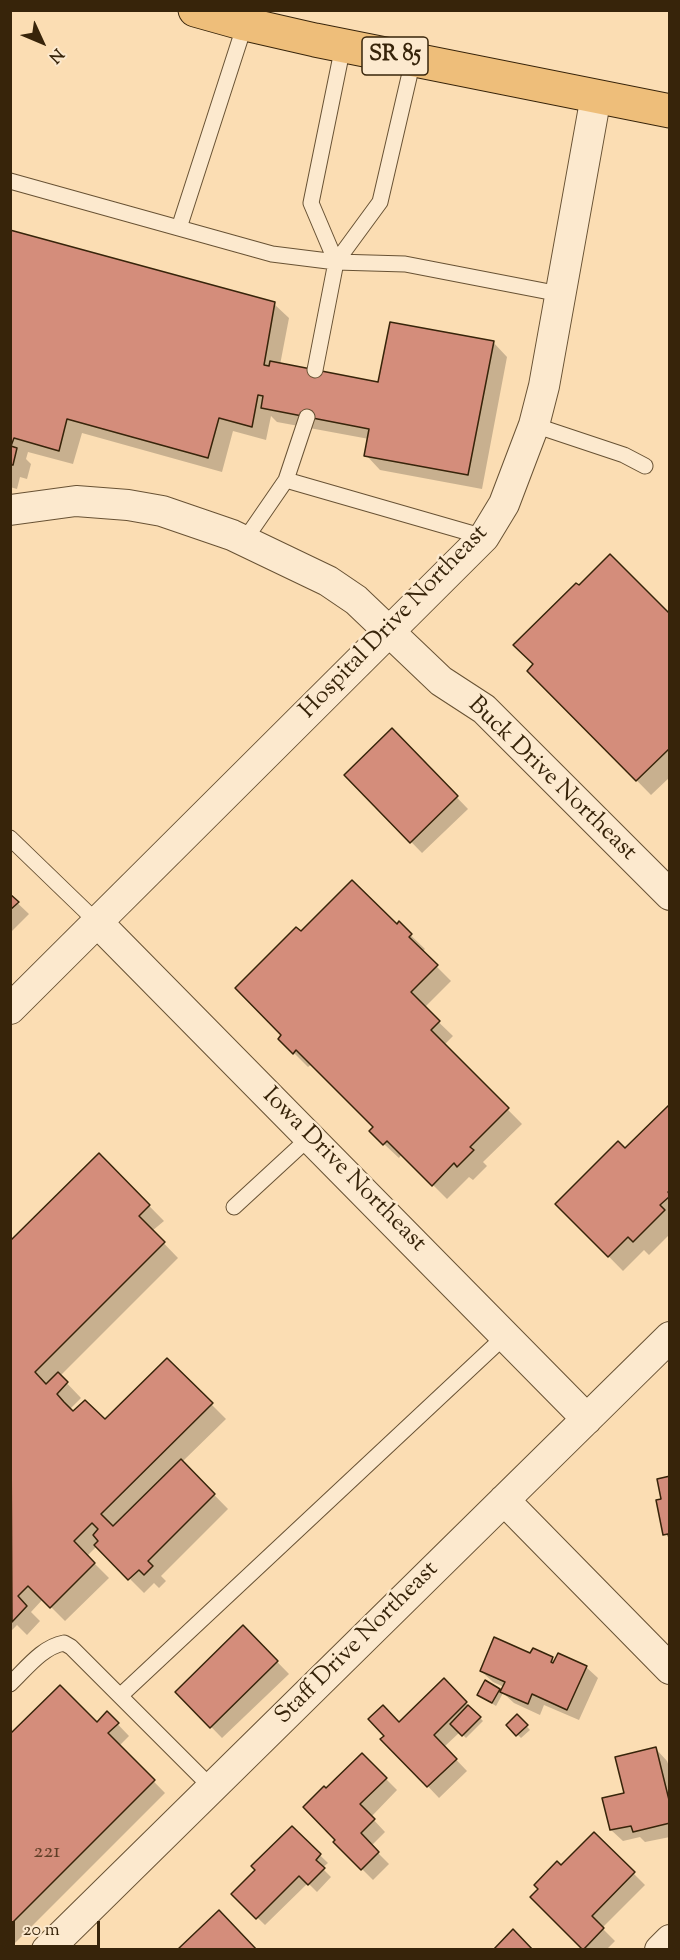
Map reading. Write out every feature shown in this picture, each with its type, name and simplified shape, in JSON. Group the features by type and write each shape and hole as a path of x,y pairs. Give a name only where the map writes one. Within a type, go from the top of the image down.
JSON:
{"highway":[{"name":"SR 85","path":"195,10 343,46 669,111"}],"street":[{"name":"Hospital Drive Northeast","path":"10,1009 484,537 504,504 534,425 544,386 596,96"},
{"name":"Buck Drive Northeast","path":"10,510 76,501 162,511 244,541 328,581 356,600 441,681 484,709 669,895"},
{"name":"Iowa Drive Northeast","path":"98,923 587,1419"},
{"name":"Staff Drive Northeast","path":"47,1950 669,1337"},
{"path":"504,1500 669,1669"},
{"path":"660,1950 669,1940"}],"lane":[{"path":"179,228 245,24"},
{"path":"336,262 311,203 343,46"},
{"path":"315,370 336,262 380,202 413,60"},
{"path":"10,182 272,254 336,262 405,264 561,294"},
{"path":"244,541 286,480 307,417"},
{"path":"534,425 624,455 645,466"},
{"path":"286,480 484,537"},
{"path":"10,838 98,923"},
{"path":"234,1207 310,1137"},
{"path":"120,1696 505,1336"},
{"path":"10,1684 36,1658 54,1645 64,1643 71,1647 212,1788"}],"building":[{"path":"10,230 275,302 264,365 269,366 270,361 378,382 390,322 494,341 468,475 364,456 369,429 261,408 263,396 258,395 252,427 219,418 208,458 67,419 59,451 14,438 11,446 17,448 13,465 10,465"},
{"path":"610,554 670,614 670,748 636,781 527,671 533,664 513,645 576,583 579,585"},
{"path":"392,728 458,796 410,843 344,775"},
{"path":"352,880 397,924 399,921 412,934 409,937 438,965 411,992 440,1021 431,1030 509,1108 470,1147 474,1150 457,1167 454,1163 432,1186 387,1141 383,1145 369,1131 373,1127 296,1050 293,1054 278,1039 281,1035 235,988 296,927 301,931"},
{"path":"10,894 19,902 10,910"},
{"path":"670,1104 670,1190 668,1192 670,1196 660,1205 665,1210 633,1242 628,1237 608,1257 555,1204 618,1141 625,1148"},
{"path":"99,1153 150,1205 139,1216 165,1242 35,1372 46,1384 58,1372 68,1382 57,1394 73,1411 85,1400 105,1419 167,1358 213,1403 101,1514 113,1526 181,1459 215,1494 148,1561 153,1566 144,1575 139,1570 128,1580 94,1545 98,1541 93,1535 98,1529 92,1523 74,1541 95,1563 50,1608 28,1586 18,1596 27,1606 12,1622 10,1241"},
{"path":"670,1476 670,1542 668,1534 663,1535 656,1500 661,1499 657,1479"},
{"path":"243,1625 278,1661 210,1728 175,1692"},
{"path":"494,1637 530,1653 533,1648 553,1657 551,1662 553,1663 558,1653 587,1666 567,1710 532,1694 528,1704 500,1692 505,1682 480,1671"},
{"path":"444,1678 467,1702 434,1735 457,1759 427,1787 380,1739 384,1736 368,1719 383,1705 399,1722"},
{"path":"485,1680 500,1689 492,1703 477,1695"},
{"path":"60,1685 97,1722 107,1711 119,1723 108,1733 155,1780 10,1925 10,1734"},
{"path":"468,1705 481,1717 462,1736 450,1724"},
{"path":"517,1714 528,1725 516,1736 506,1725"},
{"path":"656,1747 670,1804 670,1823 633,1832 631,1826 610,1830 602,1798 624,1793 615,1757"},
{"path":"362,1753 387,1778 360,1804 375,1819 361,1833 379,1852 361,1870 303,1807"},
{"path":"292,1826 321,1854 316,1860 325,1868 308,1885 299,1876 256,1919 231,1894 255,1870 251,1866"},
{"path":"594,1832 635,1872 592,1916 604,1928 583,1950 530,1897 538,1889 534,1885 557,1861 561,1865"},
{"path":"219,1910 257,1950 177,1950"},
{"path":"513,1929 533,1950 493,1950"}]}
